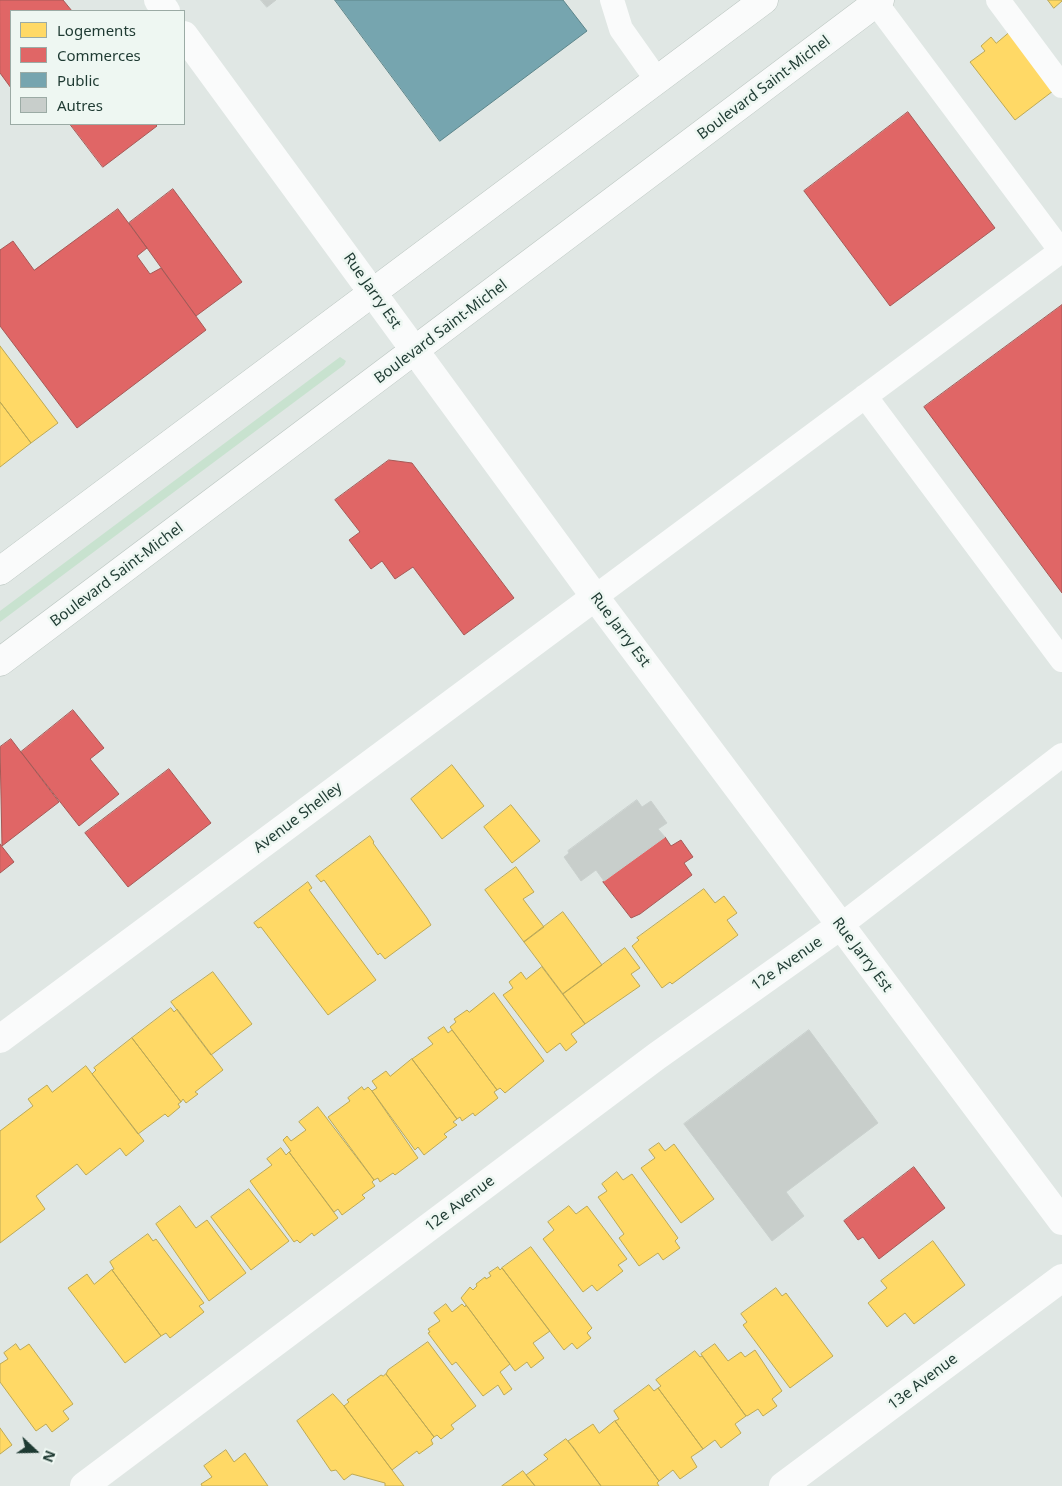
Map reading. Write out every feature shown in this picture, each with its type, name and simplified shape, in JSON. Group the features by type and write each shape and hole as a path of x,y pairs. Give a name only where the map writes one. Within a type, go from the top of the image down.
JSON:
{"street":[{"path":"0,571 372,291 764,0"},
{"name":"Boulevard Saint-Michel","path":"0,662 415,352 878,2"},
{"name":"Rue Jarry Est","path":"185,35 595,597 1062,1221"},
{"name":"Avenue Shelley","path":"0,1039 595,597"},
{"name":"12e Avenue","path":"84,1486 657,1056 840,926"},
{"name":"13e Avenue","path":"783,1486 1062,1278"}],"lane":[{"path":"612,0 621,29 657,80"},
{"path":"998,0 1062,86"},
{"path":"595,597 1062,250 878,2"},
{"path":"865,396 1062,660"},
{"path":"840,926 1062,755"}],"green space":[{"path":"340,357 346,361 344,365 0,622 0,611"}],"building: Logements":[{"path":"1048,0 1062,0 1062,1 1054,8"},
{"path":"1009,33 1053,91 1015,120 970,62 985,51 981,46 991,37 996,43"},
{"path":"0,346 58,423 31,443 0,402"},
{"path":"0,402 31,443 0,467"},
{"path":"452,765 484,806 442,839 411,799"},
{"path":"511,805 540,841 512,863 484,827"},
{"path":"370,836 431,925 385,959 380,953 378,955 324,880 321,882 316,876"},
{"path":"516,867 534,892 523,899 544,927 524,942 485,890"},
{"path":"308,882 312,888 309,890 376,980 328,1015 261,927 258,928 254,923"},
{"path":"704,889 715,903 724,896 737,913 727,920 738,935 672,984 670,982 662,988 632,946 639,940 637,938"},
{"path":"563,912 602,965 563,994 524,942"},
{"path":"625,948 640,968 631,974 640,986 585,1024 563,994"},
{"path":"542,967 585,1024 571,1034 577,1042 566,1051 560,1043 547,1053 503,995 513,988 509,982 521,972 526,979"},
{"path":"213,972 252,1024 211,1055 171,1002"},
{"path":"494,993 544,1061 505,1093 500,1088 497,1090 450,1027 456,1022 454,1019 467,1010 469,1012"},
{"path":"171,1008 174,1012 177,1009 223,1070 195,1092 198,1094 186,1103 183,1099 181,1102 132,1038"},
{"path":"444,1027 448,1033 452,1030 497,1090 494,1092 498,1098 475,1116 473,1113 462,1121 460,1117 457,1119 412,1059 433,1044 428,1038"},
{"path":"132,1038 181,1102 178,1104 180,1107 168,1117 165,1114 138,1134 92,1074 96,1070 94,1068"},
{"path":"412,1059 457,1119 453,1122 457,1125 444,1134 447,1137 424,1155 418,1147 415,1150 372,1091 377,1088 372,1081 386,1071 390,1076"},
{"path":"86,1066 144,1141 126,1156 120,1148 86,1175 77,1164 36,1196 45,1209 0,1243 0,1131 33,1106 28,1099 47,1085 52,1092"},
{"path":"362,1087 364,1090 368,1087 372,1091 418,1158 395,1175 393,1173 380,1182 378,1178 374,1180 328,1117 350,1101 348,1098"},
{"path":"318,1107 374,1180 372,1182 375,1186 362,1195 365,1198 342,1215 338,1209 334,1212 289,1152 291,1151 283,1140 287,1136 291,1141 306,1130 299,1122"},
{"path":"659,1143 665,1151 674,1144 714,1199 681,1223 641,1168 655,1158 649,1150"},
{"path":"281,1148 286,1155 289,1152 338,1218 314,1236 312,1233 300,1243 297,1240 294,1242 250,1181 272,1165 267,1159"},
{"path":"617,1172 623,1180 632,1174 678,1238 675,1241 680,1248 663,1260 658,1253 639,1266 619,1238 624,1234 598,1197 607,1191 602,1184"},
{"path":"249,1189 289,1241 251,1270 211,1217"},
{"path":"180,1206 196,1228 207,1220 246,1273 209,1301 156,1224"},
{"path":"569,1206 576,1214 587,1206 627,1259 618,1265 623,1271 597,1291 592,1285 583,1292 543,1239 554,1230 548,1222"},
{"path":"148,1234 153,1241 156,1239 204,1303 199,1306 204,1312 170,1338 166,1333 161,1336 112,1270 114,1269 110,1262"},
{"path":"933,1241 965,1285 914,1324 905,1313 887,1327 868,1303 887,1288 881,1281"},
{"path":"531,1247 592,1328 587,1333 591,1338 577,1349 572,1343 564,1350 502,1268"},
{"path":"498,1267 500,1270 502,1268 550,1331 533,1343 544,1358 531,1368 527,1362 515,1371 461,1298 470,1287 473,1290 477,1286 476,1284 485,1277 486,1279 491,1276 489,1273"},
{"path":"112,1270 161,1336 125,1363 68,1288 87,1274 94,1284"},
{"path":"776,1288 782,1296 786,1293 833,1356 790,1388 743,1325 747,1322 741,1314"},
{"path":"446,1304 452,1312 462,1304 465,1307 466,1305 510,1364 500,1372 512,1389 504,1395 498,1385 483,1396 456,1362 452,1365 428,1333 430,1332 428,1329 440,1321 434,1313"},
{"path":"428,1342 476,1406 451,1425 454,1429 441,1439 437,1435 434,1437 386,1374 388,1370"},
{"path":"16,1344 20,1350 29,1344 73,1404 63,1411 69,1419 52,1432 46,1424 36,1431 0,1382 0,1364 8,1359 4,1353"},
{"path":"715,1344 728,1361 741,1352 745,1357 755,1350 782,1391 772,1399 777,1406 763,1416 758,1409 747,1416 745,1415 701,1354"},
{"path":"695,1351 700,1357 702,1356 746,1416 735,1424 741,1433 721,1448 715,1440 703,1449 658,1388 661,1386 656,1380"},
{"path":"386,1374 434,1437 431,1440 433,1444 419,1454 417,1451 392,1470 344,1406 349,1402 347,1400 381,1375"},
{"path":"649,1385 654,1391 658,1388 703,1449 691,1457 697,1467 680,1479 673,1470 659,1481 615,1421 619,1419 614,1411"},
{"path":"333,1394 404,1486 385,1486 385,1483 352,1474 344,1480 336,1470 331,1471 297,1421"},
{"path":"615,1421 659,1481 657,1483 659,1486 601,1486 568,1441 593,1424 599,1433"},
{"path":"0,1428 12,1445 0,1454"},
{"path":"566,1439 601,1486 535,1486 526,1475 548,1459 544,1455"},
{"path":"226,1450 234,1462 245,1453 268,1486 202,1486 201,1484 212,1477 204,1466"},
{"path":"523,1471 535,1486 502,1486"}],"building: Commerces":[{"path":"0,0 63,0 71,10 10,10 10,87 0,73"},
{"path":"908,112 995,228 890,306 804,191"},
{"path":"71,125 157,126 103,167"},
{"path":"173,189 242,282 196,316 129,223"},
{"path":"118,209 147,248 137,256 150,274 161,268 206,330 77,428 0,326 0,250 13,241 34,270"},
{"path":"1062,305 1062,593 924,407"},
{"path":"389,460 412,463 514,598 464,635 413,567 395,579 382,561 371,569 349,540 360,532 335,500"},
{"path":"73,710 104,748 90,759 119,794 79,826 21,752"},
{"path":"11,739 59,802 2,846 0,747"},
{"path":"169,769 211,823 128,887 85,833"},
{"path":"665,837 671,846 681,840 693,857 684,863 692,875 640,914 631,918 603,882"},
{"path":"0,844 14,862 0,873"},
{"path":"914,1167 945,1208 879,1259 863,1237 858,1240 844,1221"}],"building: Public":[{"path":"335,0 563,0 587,31 440,141"}],"building: Autres":[{"path":"261,0 276,0 267,7"},
{"path":"637,800 642,807 651,801 667,823 658,829 665,837 604,881 596,870 581,881 564,857 569,853 568,851"},
{"path":"809,1030 878,1123 786,1192 804,1216 772,1241 684,1124"}]}
